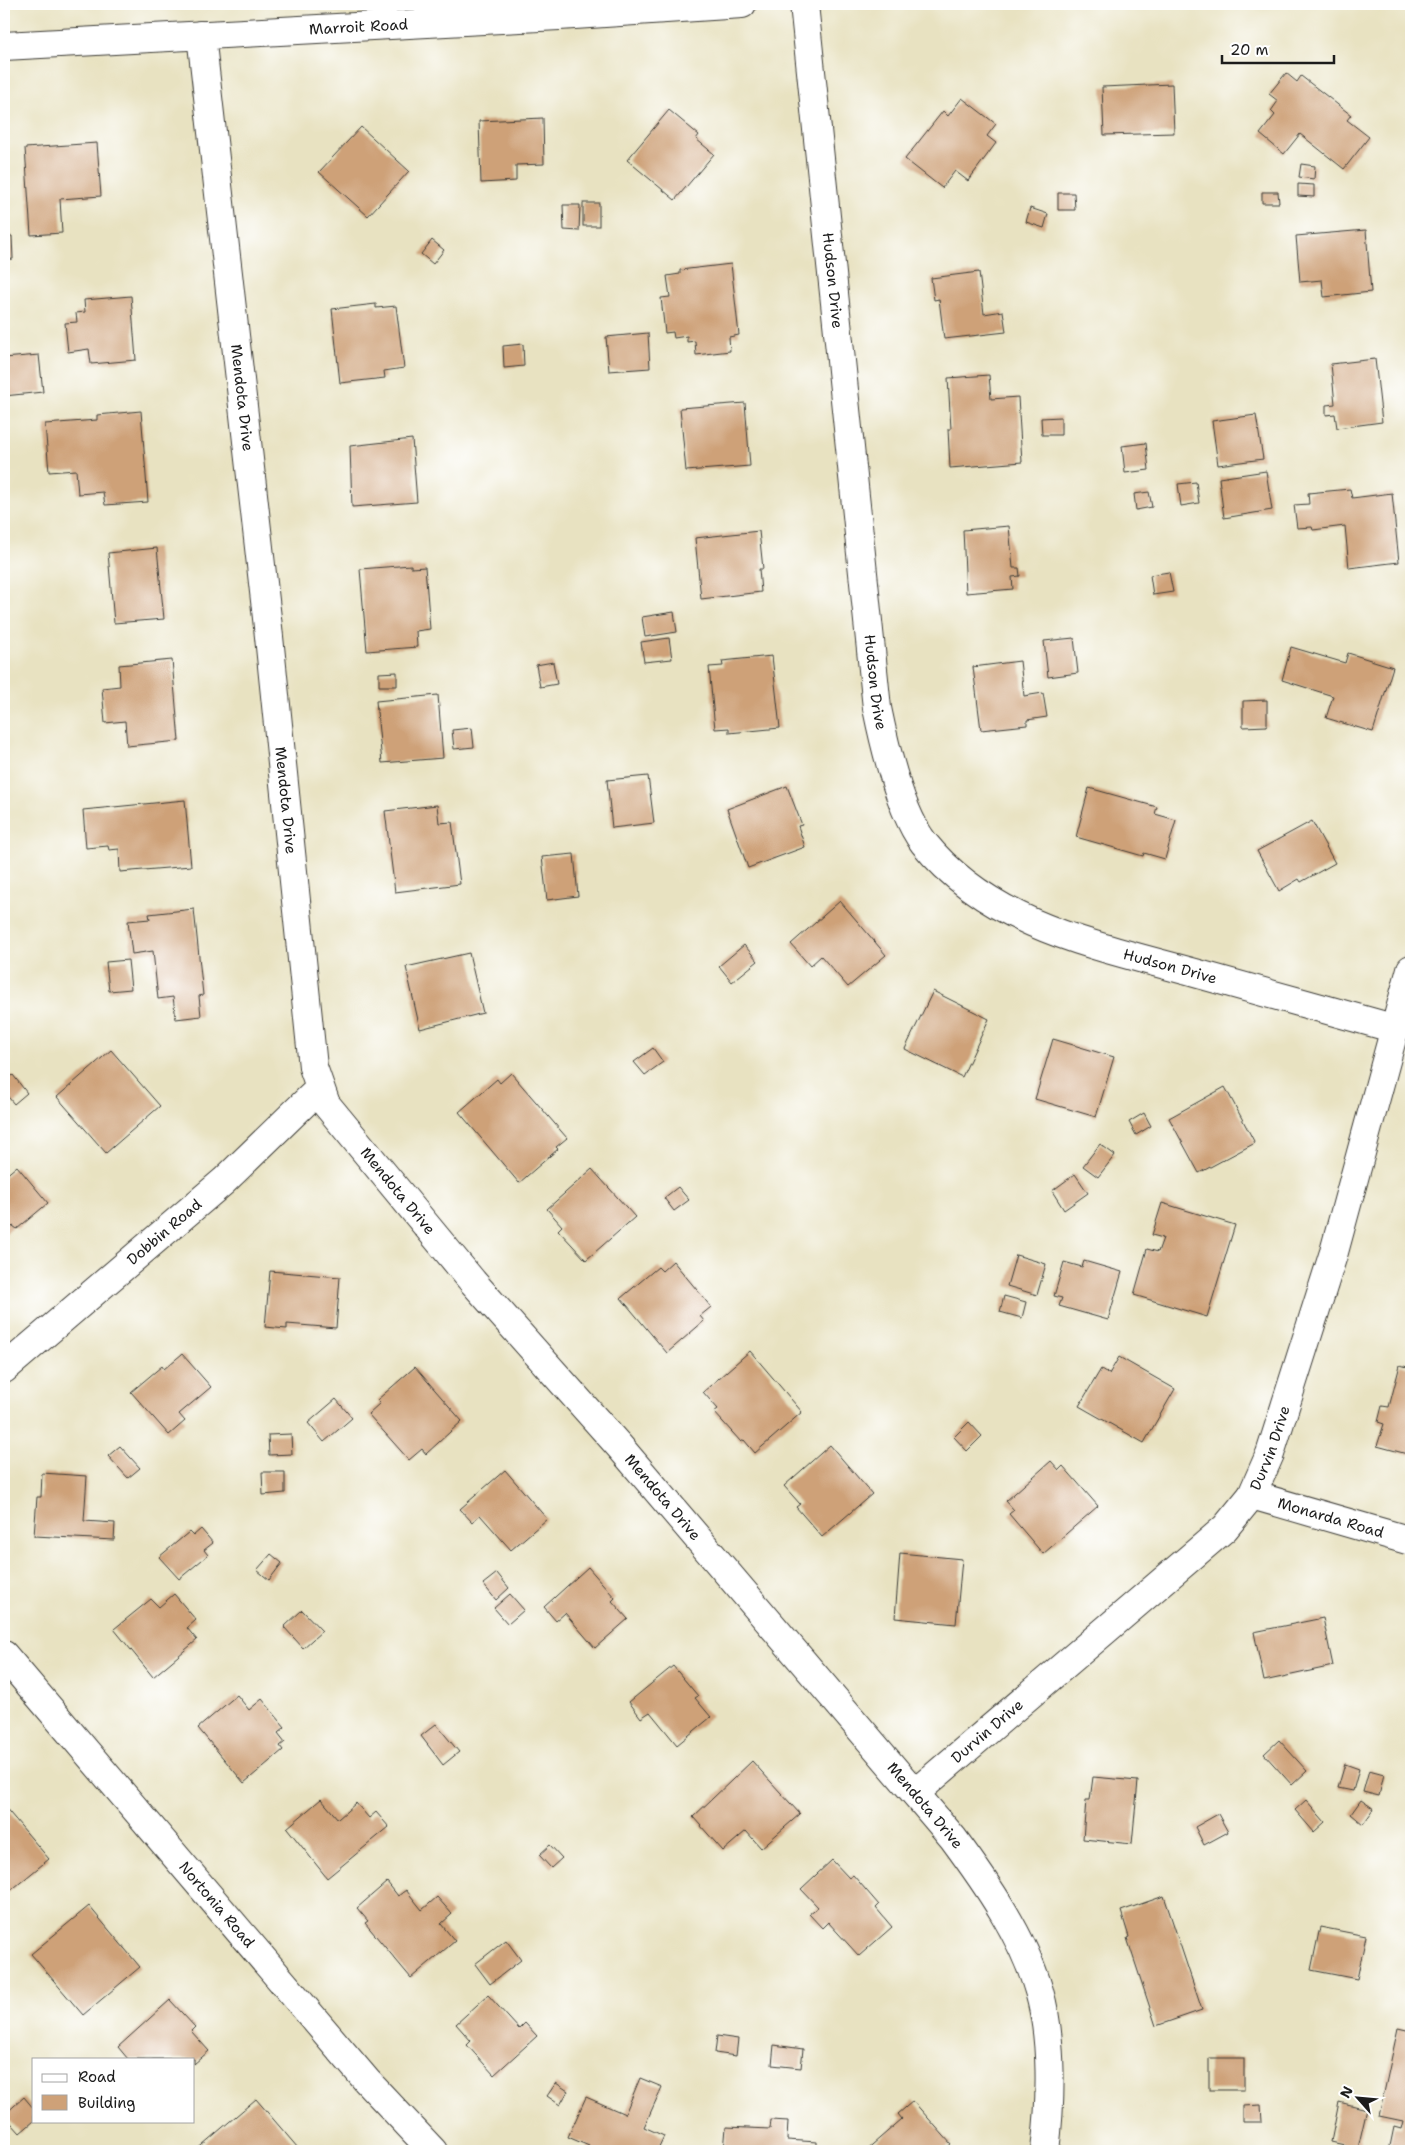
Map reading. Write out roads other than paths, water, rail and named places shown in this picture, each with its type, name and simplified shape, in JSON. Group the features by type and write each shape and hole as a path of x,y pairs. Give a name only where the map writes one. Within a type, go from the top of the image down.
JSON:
{"street":[{"name":"Marroit Road","path":"4,46 742,4"},
{"name":"Hudson Drive","path":"804,4 877,708 884,742 909,817 923,842 951,872 979,894 1020,918 1078,940 1396,1029"},
{"name":"Mendota Drive","path":"201,36 268,627 312,1066 319,1089 326,1104 473,1282 620,1447 916,1793 954,1838 980,1875 1016,1936 1039,1991 1045,2023 1049,2083 1045,2151"},
{"name":"Durvin Drive","path":"916,1793 1225,1528 1252,1495 1270,1454 1334,1252 1411,968"},
{"name":"Dobbin Road","path":"4,1369 224,1181 319,1089"},
{"name":"Monarda Road","path":"1252,1495 1411,1541"},
{"name":"Nortonia Road","path":"4,1655 367,2081 433,2151"}]}
